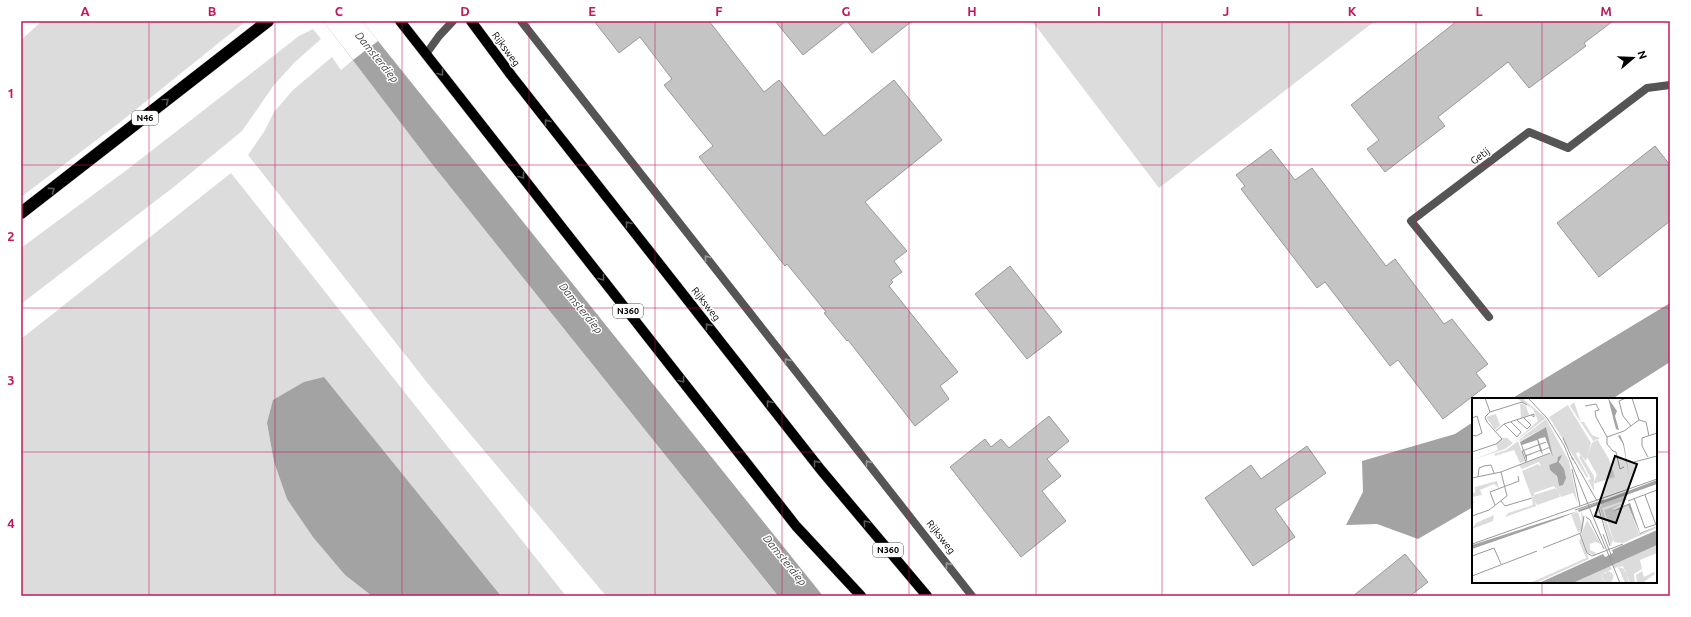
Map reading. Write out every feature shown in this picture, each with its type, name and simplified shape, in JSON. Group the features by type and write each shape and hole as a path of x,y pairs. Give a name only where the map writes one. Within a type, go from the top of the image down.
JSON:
{"highway":[{"name":"N46","path":"21,213 268,21"}],"main road":[{"name":"N360","path":"400,21 796,526 862,596"},
{"name":"Rijksweg","path":"472,21 511,75 793,434 927,596"}],"street":[{"path":"426,54 439,36 453,21"},
{"name":"Rijksweg","path":"521,21 972,596"},
{"name":"Getij","path":"1489,317 1411,221 1529,132 1568,148 1648,88 1670,85"}],"shaded area":[{"path":"42,21 246,21 119,123 21,197 21,40"},
{"path":"1032,21 1375,21 1159,188"},
{"path":"313,29 321,39 295,62 274,85 242,131 175,186 21,304 21,248 128,169 299,36"},
{"path":"332,57 341,70 353,60 432,164 776,594 773,596 606,596 429,385 248,155 264,132 274,112 293,90"},
{"path":"231,173 566,596 501,596 324,377 267,423 274,462 287,499 345,575 372,596 21,596 21,339"}],"water":[{"name":"Damsterdiep","path":"323,21 362,21 823,596 778,596 432,164"},
{"path":"1670,303 1670,362 1614,398 1513,398"},
{"path":"324,377 501,596 372,596 345,575 313,537 287,499 274,462 267,423 273,400 304,382"},
{"path":"1472,423 1472,508 1418,539 1377,524 1346,525 1363,492 1362,461 1455,434"}],"pier":[{"path":"323,21 362,21 378,41 353,60"}],"building":[{"path":"594,21 709,21 764,92 779,80 824,136 894,80 942,140 865,202 907,251 894,261 902,272 891,280 893,282 889,286 958,372 940,386 949,399 915,426 848,340 847,341 824,313 826,312 787,264 785,266 699,157 713,146 664,85 672,79 640,37 619,53"},
{"path":"775,21 846,21 803,55"},
{"path":"847,21 912,21 872,53"},
{"path":"1457,21 1613,21 1584,43 1586,46 1529,88 1508,62 1438,117 1445,126 1385,172 1367,149 1379,140 1351,105"},
{"path":"1655,146 1670,165 1670,221 1599,277 1557,223"},
{"path":"1271,149 1295,180 1312,168 1386,266 1395,259 1444,324 1452,319 1488,364 1476,373 1486,386 1443,419 1398,360 1390,366 1325,282 1317,288 1241,189 1245,186 1236,175"},
{"path":"1010,266 1062,332 1027,359 975,294"},
{"path":"1049,416 1069,441 1047,459 1061,476 1042,491 1066,521 1021,557 950,467 985,439 991,447 1001,439 1009,448"},
{"path":"1307,446 1326,473 1275,509 1295,537 1253,566 1205,498 1251,465 1261,479"},
{"path":"1405,554 1428,582 1410,596 1353,596"}]}
